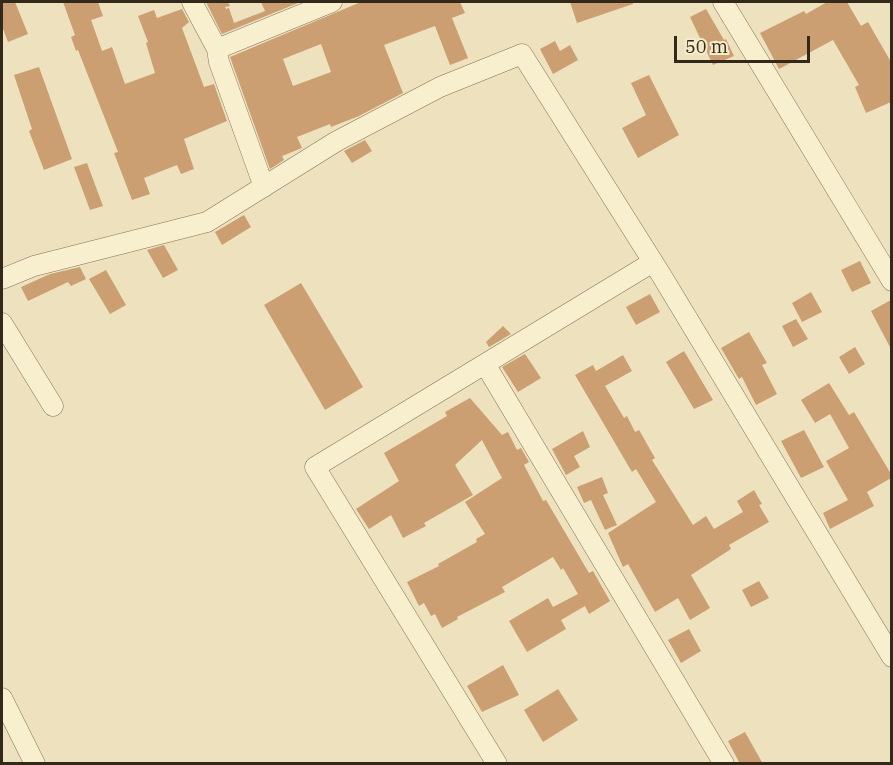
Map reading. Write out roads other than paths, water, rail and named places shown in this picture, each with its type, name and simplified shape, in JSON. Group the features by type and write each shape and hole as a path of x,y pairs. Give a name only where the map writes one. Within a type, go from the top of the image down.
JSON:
{"street":[{"path":"192,2 217,49 219,62 264,187"},
{"path":"217,49 332,2"},
{"path":"723,2 891,281"},
{"path":"2,279 34,266 207,222 337,141 440,87 522,54 652,262 891,657"},
{"path":"498,764 315,467 652,262"},
{"path":"2,323 53,406"},
{"path":"485,364 724,764"},
{"path":"2,698 35,764"}]}
